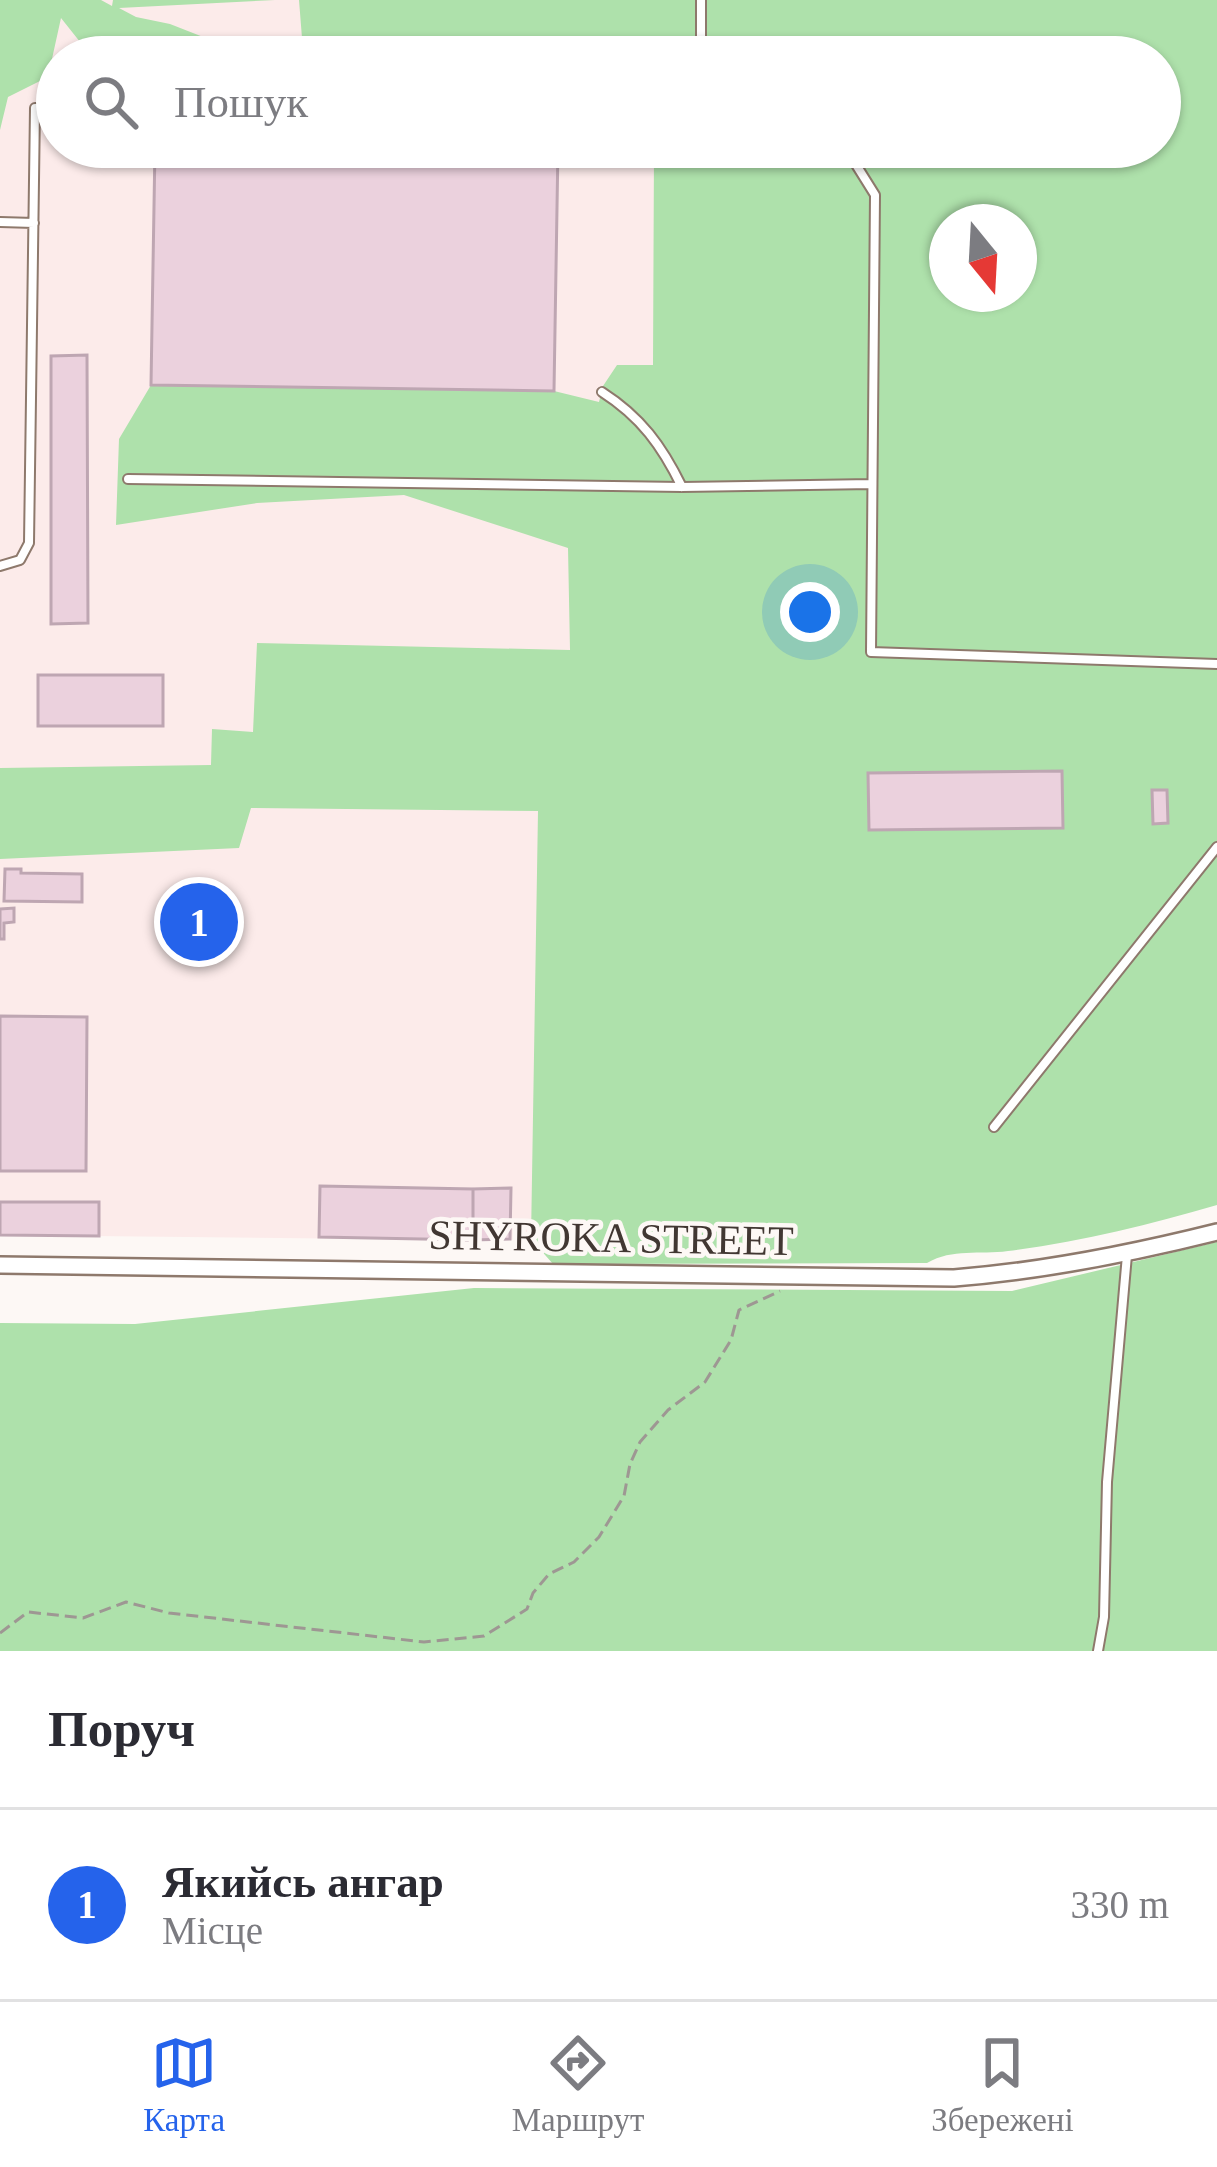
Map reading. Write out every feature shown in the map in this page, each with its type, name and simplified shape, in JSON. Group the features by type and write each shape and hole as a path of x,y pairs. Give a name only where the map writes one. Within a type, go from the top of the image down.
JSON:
{"street":[{"name":"SHYROKA STREET","path":"0,1265 954,1278 1032,1272 1217,1232"}],"lane":[{"path":"701,0 701,36"},
{"path":"0,566 20,560 29,543 36,108"},
{"path":"858,168 875,195 871,652 1217,664"},
{"path":"0,222 34,223"},
{"path":"602,392 652,433 682,488"},
{"path":"128,479 682,488 872,484"},
{"path":"994,1127 1217,848"},
{"path":"1098,1651 1127,1255"}],"path":[{"path":"0,1633 28,1612 82,1618 125,1602 169,1613 424,1642 484,1636 527,1609 549,1574 574,1562 599,1537 624,1496 640,1442 668,1410 704,1382 731,1340 739,1310 808,1276"}],"shaded area":[{"path":"0,0 1217,0 990,1236 473,1240 0,1235"}],"green space":[{"path":"0,0 101,0 112,6 113,0 275,0 119,8 201,36 75,36 61,18 57,36 36,36 36,83 8,97 0,130"},
{"path":"299,0 1217,0 1217,1205 1087,1238 956,1254 927,1263 553,1264 531,1239 538,811 251,808 239,848 0,859 0,768 211,765 212,729 253,732 257,643 570,650 568,548 404,495 257,503 116,525 119,439 151,385 554,391 599,402 617,365 653,365 654,168 1181,168 1181,36 302,36"},
{"path":"1217,1242 1217,1651 0,1651 0,1323 135,1324 474,1288 1012,1291"}],"building":[{"path":"155,168 558,168 554,391 151,385"},
{"path":"87,355 88,623 51,624 51,356"},
{"path":"38,675 163,675 163,726 38,726"},
{"path":"1062,771 1063,828 869,830 868,773"},
{"path":"1152,790 1167,790 1168,823 1153,824"},
{"path":"5,869 82,874 82,902 4,901"},
{"path":"166,902 234,906 232,940 166,937"},
{"path":"14,908 14,922 4,923 4,939 0,939 0,909"},
{"path":"0,1016 87,1017 86,1171 0,1171"},
{"path":"320,1186 473,1189 473,1240 319,1237"},
{"path":"511,1188 510,1239 473,1240 473,1189"},
{"path":"0,1202 99,1202 99,1236 0,1235"}],"place":[{"name":"Якийсь ангар","path":"199,922"}]}
